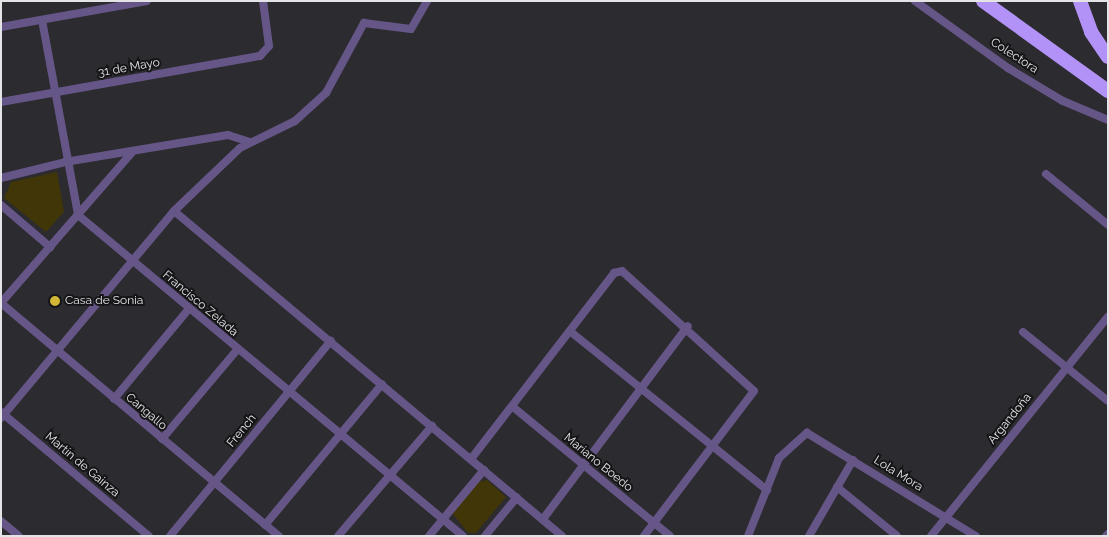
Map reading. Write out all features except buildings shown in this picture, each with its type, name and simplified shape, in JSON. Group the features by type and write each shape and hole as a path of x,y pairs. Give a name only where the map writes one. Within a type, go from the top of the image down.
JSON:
{"highway":[{"path":"983,1 1108,91"},
{"path":"1080,1 1091,32 1108,57"}],"street":[{"path":"1,27 146,1"},
{"name":"31 de Mayo","path":"1,102 260,56 268,46 263,1"},
{"path":"2,415 174,211 249,142 295,121 320,100 364,23 411,29 427,1"},
{"name":"Colectora","path":"915,1 1008,68 1064,101 1108,120"},
{"path":"42,20 65,162 78,215"},
{"path":"1,178 65,162 228,135 249,142"},
{"path":"1,303 133,151"},
{"path":"1046,174 1108,225"},
{"path":"1,205 50,246"},
{"path":"174,211 562,536"},
{"name":"Francisco Zelada","path":"78,215 188,310 463,536"},
{"path":"471,459 617,271 688,326 754,391 644,536"},
{"name":"Cangallo","path":"1,303 278,536"},
{"path":"114,399 188,310"},
{"name":"Argandoña","path":"931,536 1108,317"},
{"path":"543,520 640,386 688,326"},
{"path":"570,332 640,386 767,490 748,536"},
{"path":"1023,332 1108,401"},
{"name":"French","path":"170,536 331,342"},
{"path":"162,439 237,350"},
{"path":"265,525 382,384"},
{"name":"Mariano Boedo","path":"513,407 670,536"},
{"name":"Martín de Gainza","path":"2,415 149,536"},
{"path":"338,536 432,426"},
{"name":"Lola Mora","path":"767,490 786,448 807,433 976,536"},
{"path":"809,536 853,460"},
{"path":"429,536 484,470"},
{"path":"837,487 897,536"},
{"path":"485,536 517,497"},
{"path":"1,521 19,536"}],"shaded area":[{"path":"57,172 64,212 46,232 4,198 11,182"},
{"path":"487,480 506,497 476,533 468,533 452,513 478,482"}],"place":[{"name":"Casa de Sonia","path":"55,301"}]}
